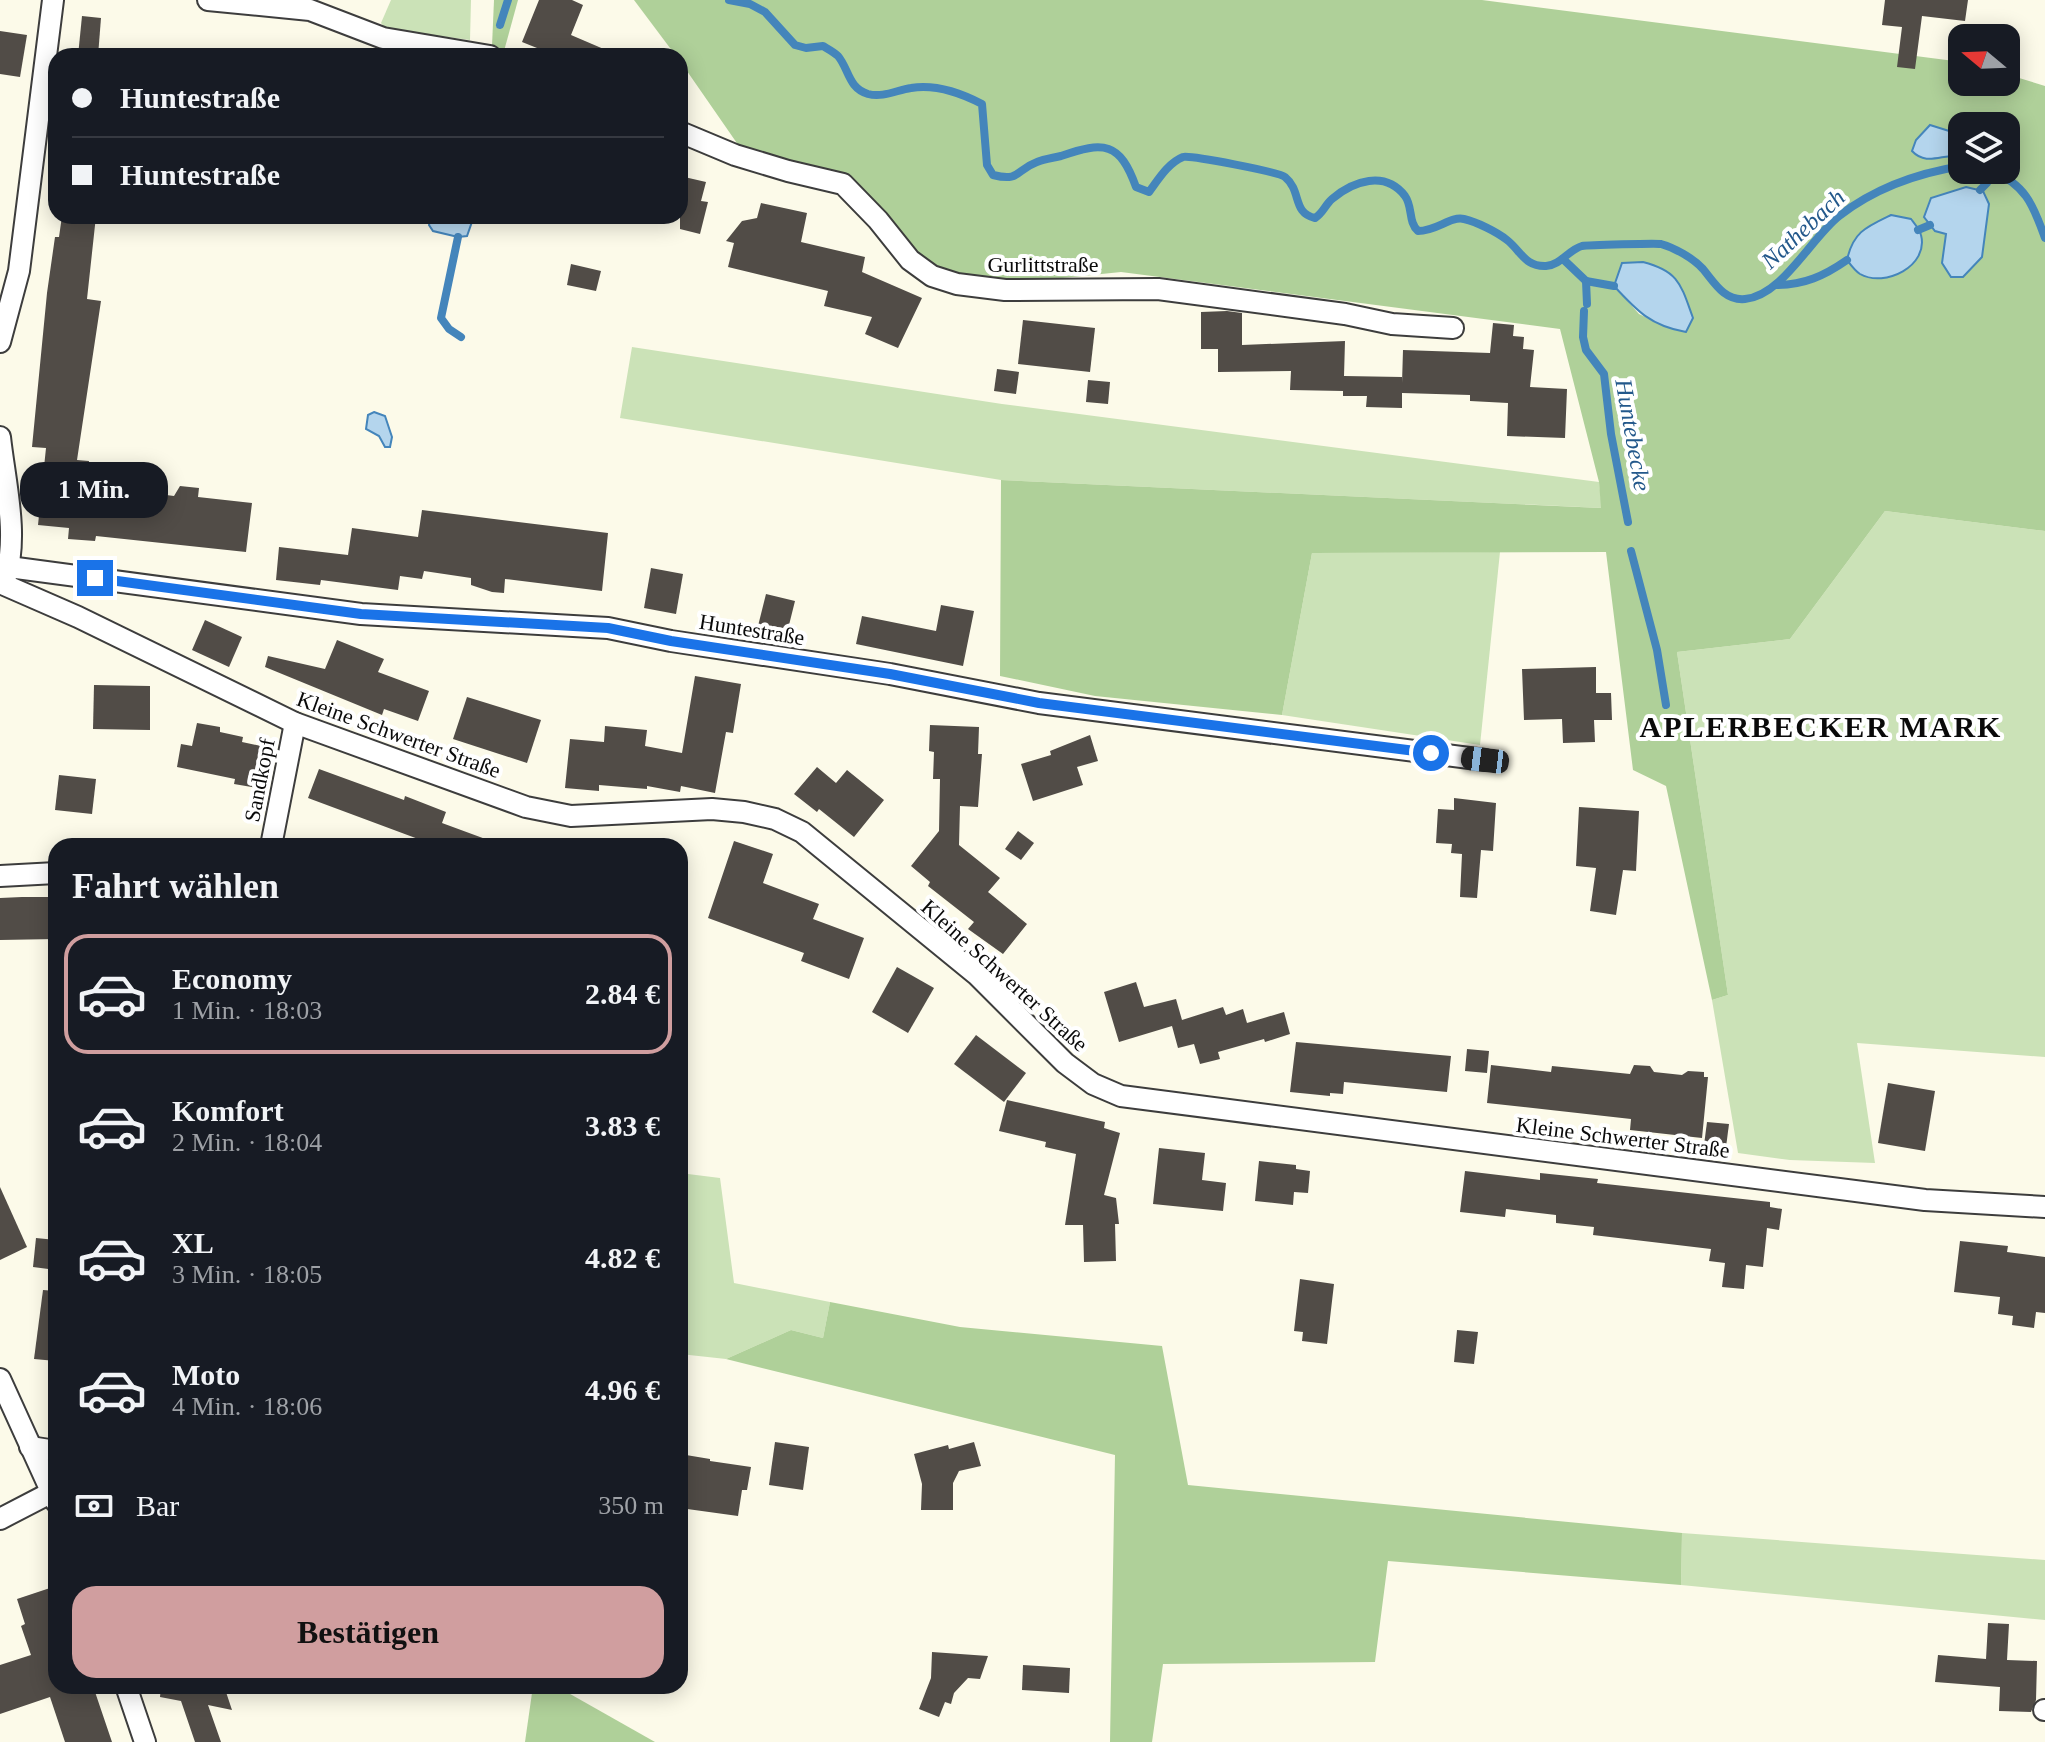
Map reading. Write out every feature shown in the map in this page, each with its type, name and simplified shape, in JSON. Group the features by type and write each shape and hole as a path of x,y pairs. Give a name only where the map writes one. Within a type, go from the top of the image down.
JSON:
{"street":[{"path":"0,342 19,271 53,0"},
{"path":"208,0 310,10 383,38 442,48"},
{"name":"Gurlittstraße","path":"688,135 735,155 843,184 878,220 910,260 932,276 957,284 1005,290 1158,289 1345,314 1392,324 1453,328"},
{"path":"0,437 11,534 4,578"},
{"name":"Kleine Schwerter Straße","path":"4,578 295,723 526,807 571,816 712,809 775,819 802,832 977,975 1065,1063 1093,1084 1121,1096 1925,1200 2045,1207"},
{"name":"Huntestraße","path":"4,578 361,614 608,628 671,641 890,674 1039,703 1485,760"},
{"name":"Sandkopf","path":"273,838 295,723"},
{"path":"0,876 48,873"},
{"path":"0,1379 48,1484"},
{"path":"30,1447 48,1450"},
{"path":"0,1519 48,1499"},
{"path":"129,1694 145,1742"}],"green space":[{"path":"391,0 471,0 470,40 386,29 381,23"},
{"path":"494,0 518,0 505,48 492,46"},
{"path":"634,0 1482,0 1948,60 1948,96 2020,96 2020,78 2045,86 2045,531 1885,511 1790,639 1677,652 1728,995 1712,1000 1666,786 1633,770 1606,552 1312,553 1282,715 1095,696 1000,676 1001,480 1601,508 1599,482 1560,329 1121,272 1004,284 961,278 934,268 847,179 741,149 688,73 688,48 670,48","holes":["1946,234 1984,236 1982,256 1942,264","1643,262 1677,281 1692,318 1668,328 1639,314 1614,286"]},
{"path":"632,347 1002,404 1599,482 1602,508 1001,480 620,418"},
{"path":"1885,511 2045,531 2045,1057 1857,1043 1875,1163 1790,1160 1738,1153 1712,1000 1728,995 1677,652 1790,639"},
{"path":"1500,552 1480,745 1282,715 1312,553"},
{"path":"688,1174 720,1178 734,1283 830,1302 823,1338 791,1330 726,1359 688,1355"},
{"path":"830,1302 960,1327 1162,1346 1188,1485 1682,1533 1681,1585 1388,1561 1375,1662 1163,1664 1152,1742 1110,1742 1115,1455 726,1359 791,1330 823,1338"},
{"path":"1682,1533 2045,1560 2045,1620 1681,1585"},
{"path":"532,1694 570,1694 655,1742 525,1742"}],"water":[{"path":"1930,125 1948,131 1948,157 1929,159 1918,156 1912,151 1916,140"},
{"path":"1966,187 1983,191 1989,204 1982,257 1963,277 1951,277 1942,263 1946,234 1935,231 1924,217 1931,198"},
{"path":"1891,215 1911,219 1917,227 1922,246 1918,256 1912,265 1892,276 1870,278 1860,274 1847,260 1853,243 1868,227"},
{"path":"471,224 467,236 458,237 433,231 429,225"},
{"path":"1643,262 1664,270 1677,281 1693,318 1686,332 1663,326 1646,316 1614,286 1622,263"},
{"path":"374,412 385,416 392,437 390,447 385,447 379,436 366,429 368,415"}],"building":[{"path":"539,0 572,0 583,5 571,35 601,48 537,48 522,42"},
{"path":"1885,0 1968,0 1965,21 1922,16 1915,69 1897,67 1902,27 1882,25"},
{"path":"82,16 101,18 99,48 79,48"},
{"path":"0,31 27,35 20,77 0,74"},
{"path":"688,178 706,182 701,201 708,202 700,234 680,229 680,224 688,224"},
{"path":"761,203 807,213 801,242 865,257 862,272 922,298 898,348 865,334 872,317 824,306 828,291 728,267 734,243 726,241 742,221 757,218"},
{"path":"61,224 95,224 87,299 101,301 77,460 89,461 84,513 127,517 128,509 141,510 143,492 174,496 180,486 199,488 198,497 252,503 246,552 96,536 95,541 68,539 69,528 38,525 46,448 32,447 47,293 55,237 59,237"},
{"path":"571,264 601,271 596,291 567,285"},
{"path":"1201,312 1242,313 1242,345 1345,341 1344,376 1402,377 1402,383 1403,350 1490,353 1493,323 1514,325 1513,336 1524,337 1523,349 1534,350 1530,387 1567,389 1565,438 1507,436 1508,403 1470,401 1470,395 1402,393 1402,408 1366,407 1367,396 1343,396 1343,391 1290,390 1291,371 1218,372 1218,349 1201,349"},
{"path":"1023,320 1095,328 1090,372 1018,364"},
{"path":"997,369 1019,372 1016,394 994,391"},
{"path":"1088,380 1110,382 1108,404 1086,402"},
{"path":"422,510 608,533 602,591 505,579 504,593 492,592 471,585 471,578 424,571 422,579 400,576 398,590 321,580 320,585 276,580 279,547 348,555 352,528 418,537"},
{"path":"651,568 683,574 676,614 644,608"},
{"path":"766,594 795,601 785,641 756,634"},
{"path":"941,605 974,611 963,666 856,644 862,616 936,631"},
{"path":"205,620 242,637 229,667 192,650"},
{"path":"337,640 384,659 378,672 429,691 418,721 384,709 382,715 265,667 268,656 325,669"},
{"path":"1596,667 1596,693 1611,693 1612,720 1594,720 1595,742 1563,743 1562,719 1524,720 1522,669"},
{"path":"695,676 741,684 733,733 726,732 715,793 681,786 680,792 647,786 647,789 599,785 599,791 565,788 570,739 604,742 605,726 647,730 645,746 682,753"},
{"path":"94,685 150,686 150,730 93,729"},
{"path":"467,697 541,720 527,763 453,739"},
{"path":"197,723 220,727 220,732 243,737 242,742 266,747 257,788 234,784 235,779 177,767 181,744 192,746"},
{"path":"930,725 979,727 978,754 982,754 978,807 960,806 959,845 1000,878 988,892 1027,924 1003,954 968,929 974,922 928,886 930,882 911,866 939,831 940,779 933,779 934,752 929,751"},
{"path":"1090,735 1098,761 1077,767 1083,785 1033,801 1021,764 1051,755 1050,751"},
{"path":"817,767 836,783 847,770 884,800 854,837 794,794"},
{"path":"319,769 446,812 442,823 483,838 416,838 308,798"},
{"path":"59,775 96,779 92,814 55,810"},
{"path":"1454,798 1496,803 1493,851 1481,850 1477,898 1460,897 1462,854 1451,853 1452,844 1436,843 1438,809 1454,810"},
{"path":"1579,807 1639,811 1636,871 1623,870 1616,915 1590,911 1596,868 1576,866"},
{"path":"1018,831 1034,843 1021,860 1005,849"},
{"path":"734,841 773,854 763,883 819,904 813,919 864,938 849,979 801,961 804,953 708,918"},
{"path":"48,897 48,939 0,940 0,898"},
{"path":"897,967 934,988 908,1033 872,1012"},
{"path":"1136,982 1144,1007 1176,999 1182,1020 1223,1007 1226,1015 1243,1009 1247,1023 1284,1012 1290,1034 1218,1052 1220,1059 1200,1064 1194,1044 1178,1048 1172,1026 1119,1042 1104,992"},
{"path":"976,1035 1026,1073 1004,1102 954,1064"},
{"path":"1296,1042 1451,1056 1447,1092 1344,1082 1343,1094 1330,1093 1330,1096 1290,1092"},
{"path":"1467,1049 1489,1051 1487,1073 1465,1071"},
{"path":"1491,1065 1551,1072 1552,1066 1630,1074 1634,1065 1650,1066 1654,1072 1682,1075 1688,1071 1704,1072 1704,1077 1708,1077 1702,1138 1630,1130 1631,1119 1487,1103"},
{"path":"1888,1083 1935,1091 1925,1151 1878,1143"},
{"path":"1007,1100 1105,1122 1104,1128 1120,1133 1104,1195 1116,1198 1119,1224 1115,1224 1116,1261 1084,1262 1083,1225 1065,1225 1076,1154 1045,1147 1046,1142 999,1131"},
{"path":"1707,1122 1729,1124 1726,1147 1704,1145"},
{"path":"1159,1148 1205,1153 1202,1180 1226,1183 1223,1211 1153,1204"},
{"path":"1259,1161 1296,1165 1296,1169 1310,1171 1308,1193 1294,1192 1293,1205 1255,1201"},
{"path":"1465,1171 1540,1180 1540,1173 1598,1179 1597,1183 1770,1202 1770,1207 1782,1209 1779,1230 1767,1228 1763,1267 1746,1265 1744,1289 1722,1287 1725,1263 1709,1261 1711,1249 1593,1235 1594,1227 1556,1223 1556,1215 1506,1209 1505,1217 1460,1212"},
{"path":"0,1187 27,1247 0,1260"},
{"path":"36,1238 48,1239 48,1269 33,1267"},
{"path":"1960,1241 2008,1246 2007,1252 2045,1257 2045,1313 2036,1312 2034,1328 2012,1325 2013,1316 1998,1314 2000,1297 1954,1292"},
{"path":"1300,1279 1334,1284 1327,1344 1302,1341 1303,1332 1294,1331"},
{"path":"43,1290 48,1290 48,1360 34,1359"},
{"path":"1457,1330 1478,1332 1474,1364 1454,1362"},
{"path":"775,1442 809,1447 803,1490 769,1485"},
{"path":"974,1442 981,1466 959,1471 953,1483 953,1510 921,1510 922,1484 914,1454"},
{"path":"688,1455 751,1467 747,1490 742,1490 738,1516 688,1509"},
{"path":"48,1589 48,1694 96,1694 112,1742 65,1742 50,1697 0,1714 0,1665 31,1655 21,1626 25,1624 17,1599"},
{"path":"1988,1623 2009,1624 2007,1660 2037,1661 2036,1700 2031,1712 1999,1711 2000,1687 1935,1682 1938,1655 1986,1659"},
{"path":"932,1652 988,1656 980,1679 968,1678 954,1693 951,1704 945,1702 939,1717 919,1709 931,1678"},
{"path":"1023,1665 1070,1668 1069,1693 1022,1690"},
{"path":"160,1694 227,1694 232,1710 208,1705 221,1742 195,1742 181,1701 160,1697"}],"waterway":[{"path":"500,25 508,0"},
{"name":"Nathebach","path":"729,0 750,4 765,12 795,45 806,48 823,46 833,52 842,61 856,87 868,94 929,87 957,93 982,104 987,165 993,175 1013,176 1040,161 1099,147 1117,153 1136,187 1149,192 1173,163 1183,157 1201,159 1285,177 1294,189 1300,207 1315,218 1332,199 1349,187 1379,181 1397,188 1405,196 1418,231 1454,220 1469,220 1503,237 1528,261 1539,266 1556,263 1582,246 1661,244 1694,261 1720,290 1738,299 1759,295 1771,288 1828,226 1867,197 1913,178 1948,169"},
{"name":"Nathebach","path":"1980,190 1987,183 1990,170 2012,182 2032,205 2045,238"},
{"path":"1918,230 1930,225"},
{"path":"458,237 441,318 449,329 461,337"},
{"name":"Huntebecke","path":"1563,259 1586,281 1614,286"},
{"path":"1776,285 1813,278 1847,260"},
{"name":"Huntebecke","path":"1586,281 1587,304"},
{"name":"Huntebecke","path":"1584,311 1586,350 1604,374 1611,434 1628,522"},
{"name":"Huntebecke","path":"1631,551 1657,650 1666,705"}],"district":[{"name":"APLERBECKER MARK","path":"1821,727"}],"route":[{"path":"95,578 361,614 608,628 671,641 890,674 1039,703 1431,753"}]}
